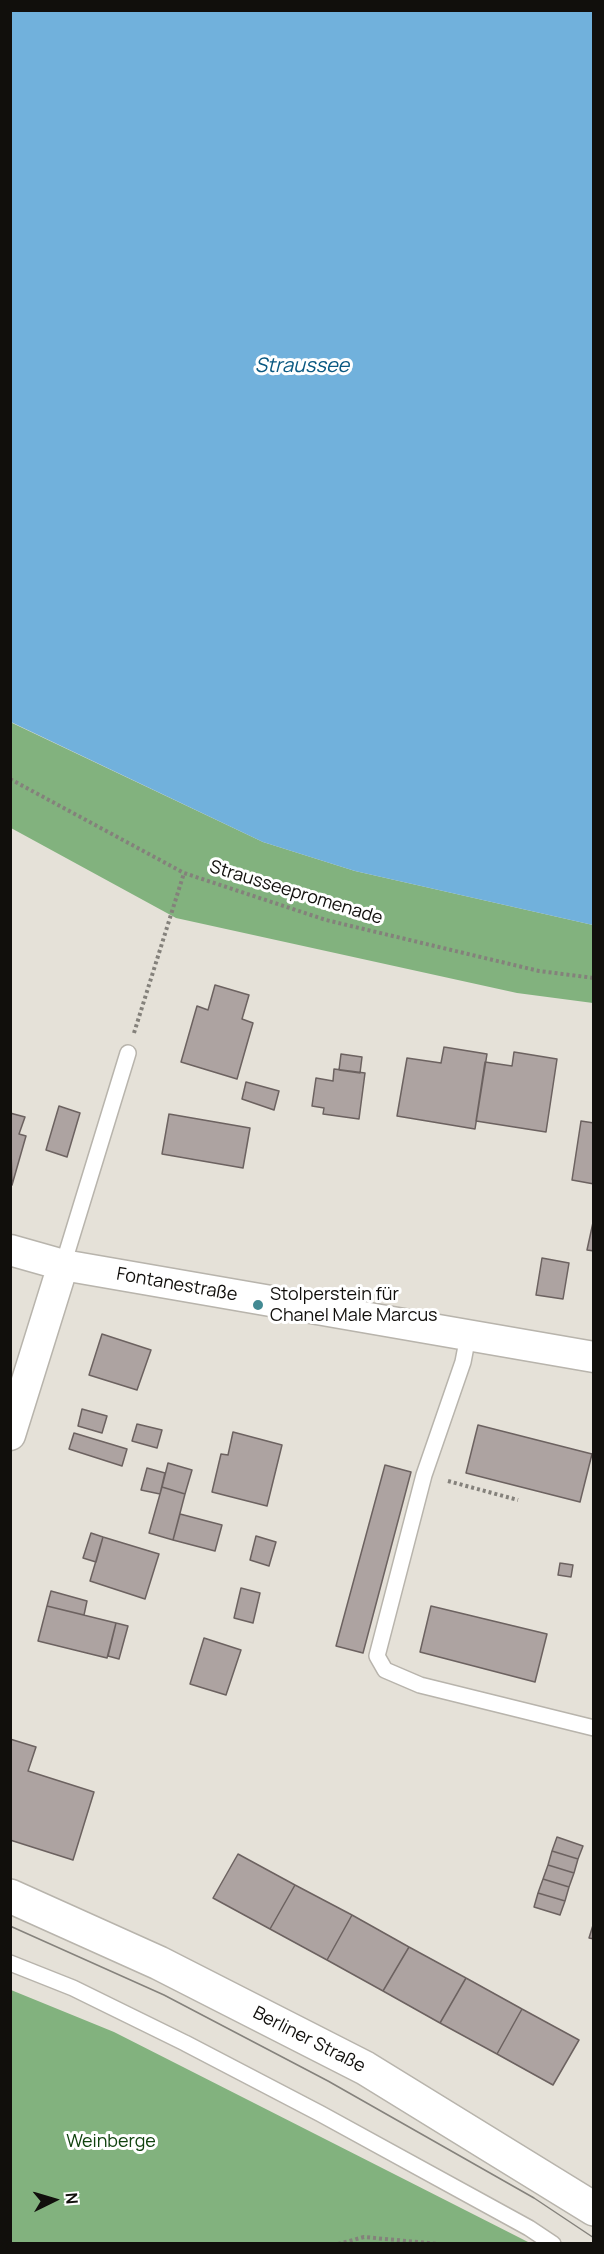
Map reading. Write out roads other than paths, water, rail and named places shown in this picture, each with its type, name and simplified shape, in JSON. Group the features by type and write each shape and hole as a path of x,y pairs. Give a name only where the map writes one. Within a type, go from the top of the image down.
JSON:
{"street":[{"name":"Fontanestraße","path":"10,1250 63,1265 594,1357"},
{"path":"10,1435 63,1265"},
{"name":"Berliner Straße","path":"10,1896 159,1963 365,2068 594,2209"}],"lane":[{"path":"63,1265 128,1053"},
{"path":"468,1336 463,1362 424,1475 377,1656 385,1670 420,1685 594,1728"},
{"path":"10,1963 73,1988 206,2054 509,2216 553,2244"}],"water":[{"name":"Straussee","path":"10,11 593,11 593,925 355,871 263,842 11,722"}],"tram line":[{"path":"10,1926 164,1995 328,2081 534,2198 594,2238"}],"place":[{"name":"Stolperstein für Chanel Male Marcus","path":"258,1305"}],"park label":[{"name":"Weinberge","path":"111,2142"}]}
